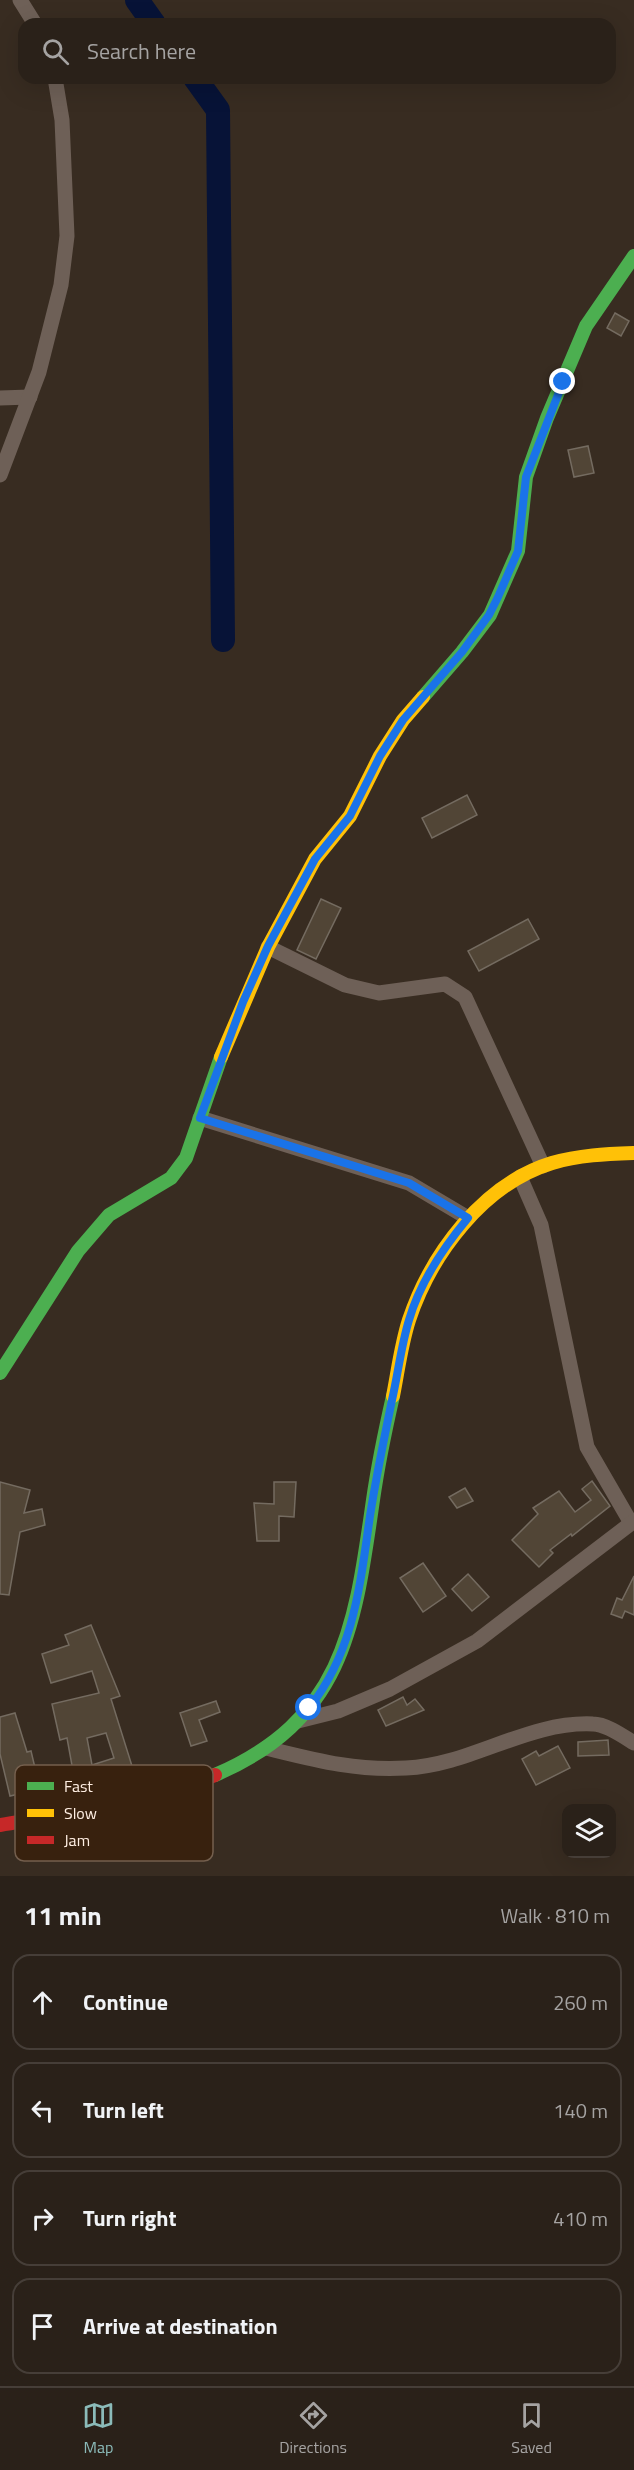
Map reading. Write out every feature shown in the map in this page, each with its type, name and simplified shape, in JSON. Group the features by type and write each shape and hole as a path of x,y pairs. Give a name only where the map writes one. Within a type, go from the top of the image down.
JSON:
{"street":[{"path":"20,0 31,18"},
{"path":"0,475 30,397 51,333 61,285 68,236 62,120 56,84"},
{"path":"0,1373 78,1251 109,1215 171,1178 186,1158 239,1011 268,946 315,859 350,816 380,756 403,720 462,652 489,615 507,579 518,551 526,477 547,418 586,326 634,256"},
{"path":"0,398 30,397"},
{"path":"268,946 345,985 379,993 446,984 465,998 543,1166"},
{"path":"200,1118 409,1183 468,1218"},
{"path":"213,1777 241,1764 266,1748 298,1721 332,1674 353,1622 366,1558 375,1479 409,1319 423,1286 449,1241 468,1218 520,1177 543,1166 578,1158 634,1153"},
{"path":"298,1721 338,1711 390,1689 477,1641 633,1522 587,1447 541,1224 520,1177"},
{"path":"266,1748 354,1768 408,1768 452,1761 541,1729 595,1724 634,1743"},
{"path":"0,1825 15,1822"}],"building":[{"path":"615,313 629,321 621,336 607,328"},
{"path":"588,446 594,473 574,477 568,450"},
{"path":"467,795 477,815 432,838 422,818"},
{"path":"321,899 341,908 316,959 297,950"},
{"path":"528,919 539,939 479,971 468,951"},
{"path":"592,1481 610,1506 550,1550 553,1553 539,1567 512,1540 538,1514 533,1508 559,1491 575,1512 591,1500 582,1489"},
{"path":"0,1482 30,1490 24,1513 42,1509 45,1525 20,1532 9,1595 0,1594"},
{"path":"274,1482 296,1482 294,1517 279,1516 279,1541 257,1541 254,1503 274,1504"},
{"path":"465,1488 473,1501 457,1508 449,1497"},
{"path":"423,1563 446,1596 423,1612 400,1578"},
{"path":"468,1574 489,1597 472,1611 452,1589"},
{"path":"634,1576 634,1615 625,1611 622,1618 611,1614 617,1598 622,1600"},
{"path":"91,1625 120,1696 111,1699 132,1765 92,1765 72,1765 67,1738 60,1740 52,1704 99,1693 92,1671 51,1683 42,1654 69,1645 65,1635","holes":["106,1733 114,1758 92,1765 87,1738"]},
{"path":"403,1697 407,1705 415,1699 424,1710 386,1726 378,1710"},
{"path":"216,1701 220,1712 199,1720 207,1741 191,1746 180,1713"},
{"path":"15,1713 27,1752 31,1751 34,1765 15,1765 15,1795 10,1796 0,1754 0,1717"},
{"path":"608,1740 609,1755 578,1756 578,1742"},
{"path":"558,1746 570,1768 536,1785 522,1759 536,1751 539,1756"}],"waterway":[{"path":"137,0 150,18"},
{"path":"199,84 218,110 223,640"}],"traffic: fast":[{"path":"423,697 490,615 518,551 526,477 547,418 586,326 634,256"},
{"path":"0,1373 78,1251 109,1215 171,1178 186,1158 221,1057"},
{"path":"215,1775 258,1752 292,1726 317,1696 336,1663 349,1627 359,1588 377,1474 393,1396"}],"traffic: slow":[{"path":"221,1057 268,947 315,859 350,816 380,756 403,720 423,697"},
{"path":"393,1396 406,1329 419,1295 446,1247 482,1205 504,1187 527,1173 552,1163 603,1154 634,1153"}],"traffic: jam":[{"path":"0,1825 15,1822"}],"route":[{"path":"309,1708 332,1674 353,1622 366,1558 375,1479 409,1319 436,1262 449,1241 468,1218 409,1183 200,1118 216,1069 243,1002 268,946 315,859 350,816 380,756 403,720 462,652 489,615 507,579 518,551 526,477 547,418 563,382"}]}
